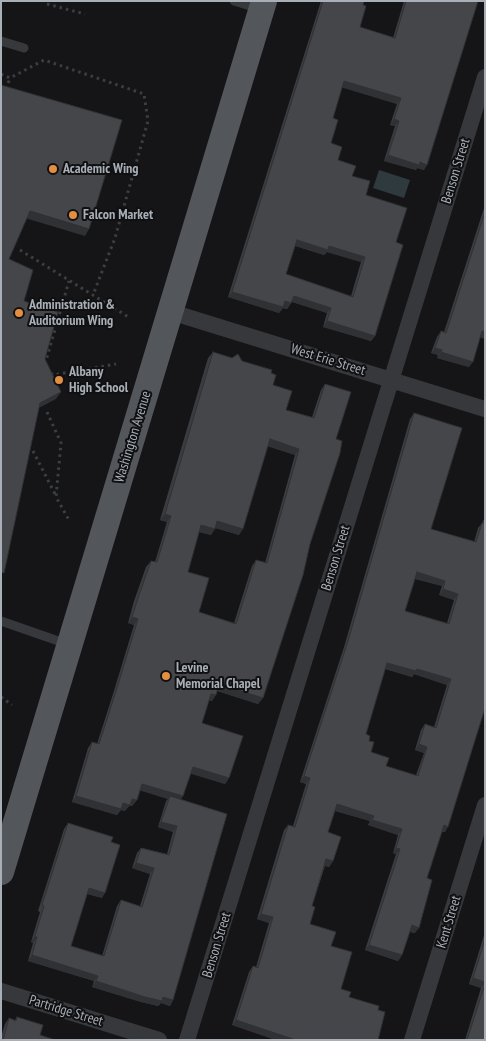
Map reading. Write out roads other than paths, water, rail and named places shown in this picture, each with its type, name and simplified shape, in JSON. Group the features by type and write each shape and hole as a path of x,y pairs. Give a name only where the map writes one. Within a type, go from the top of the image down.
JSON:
{"main road":[{"name":"Washington Avenue","path":"1,872 263,5"}],"street":[{"name":"Benson Street","path":"188,1040 485,77"},
{"name":"West Erie Street","path":"170,312 485,409"},
{"name":"Kent Street","path":"412,1040 485,805"},
{"name":"Partridge Street","path":"1,991 160,1040"}],"lane":[{"path":"234,1 263,5"},
{"path":"1,41 24,48"},
{"path":"1,621 70,645"}],"place":[{"name":"Academic Wing","path":"53,169"},
{"name":"Falcon Market","path":"73,215"},
{"name":"Administration & Auditorium Wing","path":"19,313"},
{"name":"Albany High School","path":"59,380"},
{"name":"Levine Memorial Chapel","path":"166,676"}]}
